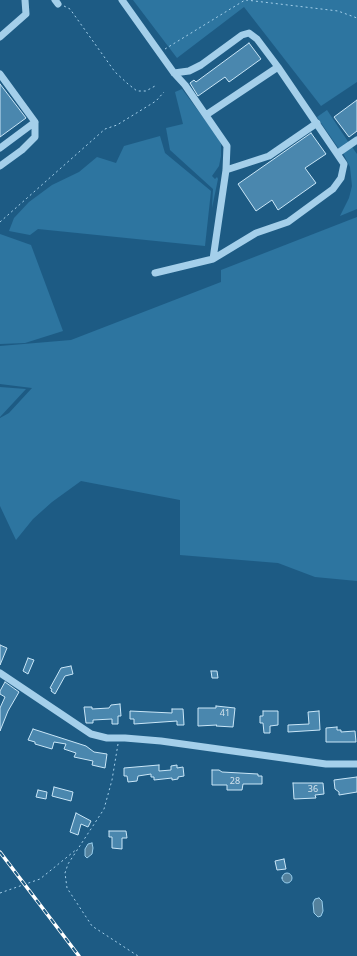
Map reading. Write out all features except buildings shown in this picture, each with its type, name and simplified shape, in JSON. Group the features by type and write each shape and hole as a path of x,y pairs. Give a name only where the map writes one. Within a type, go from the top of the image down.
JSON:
{"street":[{"path":"0,37 26,14 26,0"},
{"path":"122,0 174,73 185,85 227,146 226,170 212,259"},
{"path":"155,273 212,259 256,233 288,222 333,188 341,178 344,164 338,153 278,67 257,39 249,33 242,35 201,65 189,71 174,73"},
{"path":"206,115 278,67"},
{"path":"0,74 34,122 34,137 22,150 0,166"},
{"path":"0,148 34,122"},
{"path":"226,170 270,156 317,123"},
{"path":"338,153 357,140"},
{"path":"0,673 91,734 107,738 161,741 326,764 357,764"}],"path":[{"path":"160,53 180,38 245,0 338,11 357,18"},
{"path":"56,2 70,9 115,72 128,84 137,91 146,91 155,86"},
{"path":"0,222 105,129 117,125 156,101 164,92"},
{"path":"118,738 118,755 104,809 68,864 65,873 67,888 92,926 138,956"},
{"path":"0,893 40,879 78,848"}],"shaded area":[{"path":"133,0 357,0 357,82 321,106 244,7 177,58"},
{"path":"182,89 217,136 221,144 219,166 212,176 215,179 217,177 218,179 212,208 213,189 170,150 166,128 183,124 175,92"},
{"path":"327,110 349,143 339,149 317,117"},
{"path":"160,136 165,153 211,191 205,246 38,229 30,235 9,231 14,218 29,202 52,185 79,172 97,157 116,163 124,146"},
{"path":"352,147 357,154 357,209 340,216 349,198 352,186 350,167 343,153"},
{"path":"357,217 357,581 315,577 278,563 180,555 180,500 81,481 52,502 33,519 16,540 0,506 0,418 9,413 32,388 0,384 0,346 71,340 221,282 221,270"},
{"path":"0,234 31,245 63,331 25,343 0,344"},
{"path":"0,387 26,389 0,417"},
{"path":"92,843 92,854 87,858 85,856 85,849 88,844"},
{"path":"285,873 289,873 291,874 291,882 285,883 282,880 282,876"},
{"path":"319,898 322,901 323,911 321,916 318,917 314,913 313,903 315,899"}],"railway":[{"path":"0,852 79,956"}]}
